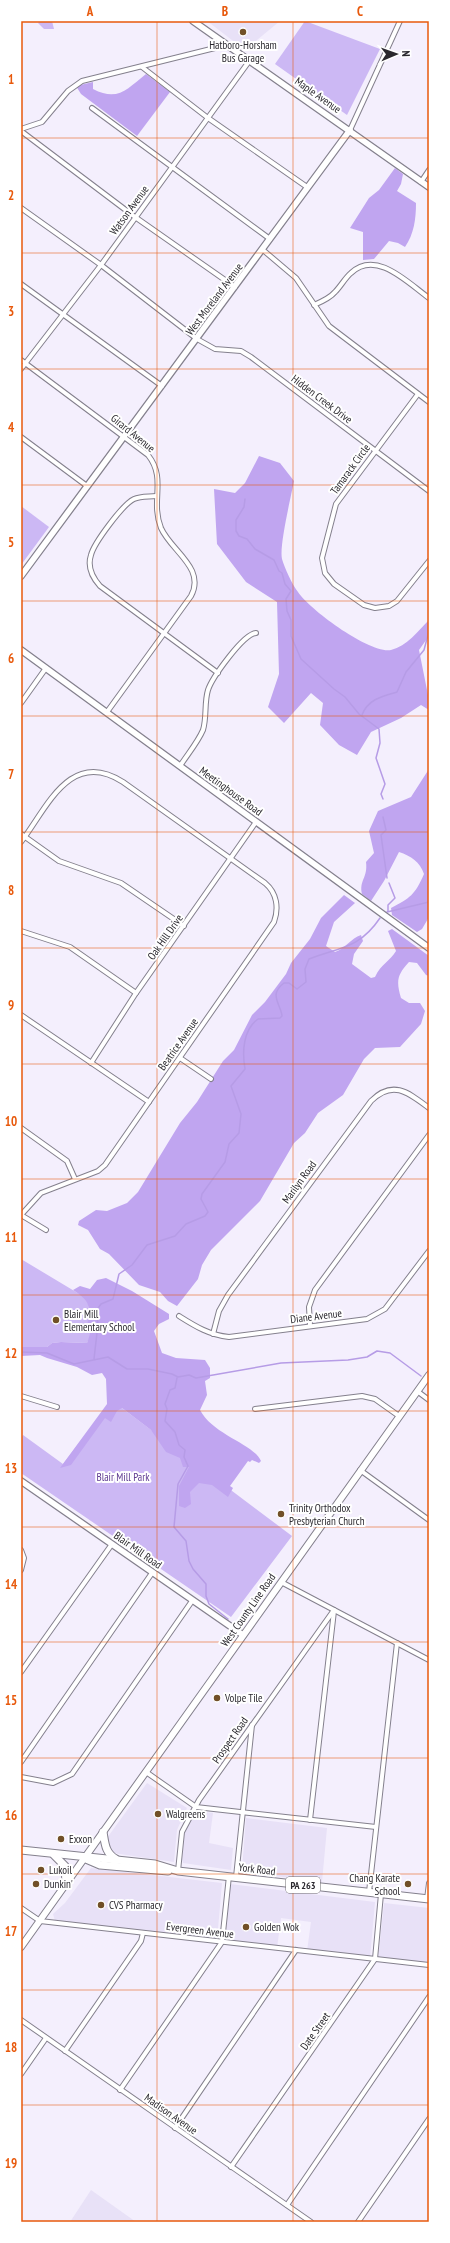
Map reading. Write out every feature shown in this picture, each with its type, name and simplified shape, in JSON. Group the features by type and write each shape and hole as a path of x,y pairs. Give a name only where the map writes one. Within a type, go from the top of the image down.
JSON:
{"highway":[{"path":"104,1832 105,1844 109,1854 120,1860"},
{"name":"PA 263","path":"21,1850 84,1858"},
{"path":"54,1854 65,1866 66,1884"},
{"name":"York Road","path":"84,1858 97,1857 155,1864 178,1871"},
{"name":"York Road","path":"84,1858 100,1864 151,1870 178,1871 428,1899"}],"main road":[{"name":"West County Line Road","path":"21,1947 429,1375"}],"street":[{"name":"Maple Avenue","path":"194,21 429,187"},
{"name":"West Moreland Avenue","path":"21,576 263,250 350,130 400,21"},
{"path":"21,130 42,122 49,116 73,85 82,81 228,45"},
{"name":"Watson Avenue","path":"21,369 101,265 250,60"},
{"path":"142,67 208,118 307,188"},
{"path":"92,108 270,239"},
{"path":"21,130 135,217 235,287"},
{"path":"421,182 429,170"},
{"name":"Hidden Creek Drive","path":"21,208 101,265 197,339 215,349 241,351 251,357 429,491"},
{"path":"263,250 291,272 329,326 429,402"},
{"path":"314,305 334,293 352,272 366,264 378,265 388,269 429,298"},
{"path":"21,284 63,316 162,386"},
{"name":"Girard Avenue","path":"21,360 148,455 155,465 158,475 156,510 162,529 169,542 189,564 194,578 191,596 107,712"},
{"name":"Tamarack Circle","path":"418,394 375,450 333,509 322,554 326,573 334,584 364,605 380,608 389,606 401,598 429,561"},
{"path":"21,437 88,486"},
{"path":"156,496 136,498 122,510 92,550 90,566 92,574 100,586 218,674"},
{"path":"180,766 201,733 208,689 242,640 251,634 256,633"},
{"name":"Meetinghouse Road","path":"21,650 429,948"},
{"path":"21,703 46,668"},
{"name":"Beatrice Avenue","path":"21,842 23,836 67,780 77,774 101,772 123,782 269,886 276,899 276,915 274,922 105,1165 98,1171 75,1178 40,1193 21,1215"},
{"name":"Oak Hill Drive","path":"91,1063 136,993 184,926 229,858 256,822"},
{"path":"23,836 59,861 121,883 184,926"},
{"path":"21,931 70,947 136,993"},
{"path":"21,1015 149,1102"},
{"path":"180,1058 211,1079"},
{"name":"Marilyn Road","path":"212,1334 219,1311 228,1295 371,1101 383,1092 398,1090 407,1092 429,1108"},
{"path":"21,1128 67,1161 75,1178"},
{"path":"310,1326 309,1307 315,1290 429,1135"},
{"path":"21,1215 46,1230"},
{"name":"Diane Avenue","path":"179,1316 202,1330 212,1334 229,1337 367,1319 380,1312 428,1255"},
{"path":"417,1391 429,1400"},
{"path":"21,1396 57,1407"},
{"path":"255,1409 362,1396 375,1399 399,1416"},
{"path":"360,1470 429,1520"},
{"name":"Blair Mill Road","path":"21,1481 243,1635"},
{"path":"21,1672 112,1544"},
{"path":"21,1550 24,1558 21,1570"},
{"path":"21,1762 152,1573"},
{"path":"280,1582 428,1658"},
{"path":"21,1777 53,1783 72,1774 192,1600"},
{"path":"310,1820 334,1610"},
{"name":"Prospect Road","path":"178,1871 182,1832 195,1806 334,1610"},
{"path":"369,1892 397,1643"},
{"path":"120,2090 222,1942 243,1812 252,1724"},
{"path":"146,1772 195,1806 376,1827"},
{"path":"428,1899 429,1883"},
{"name":"Date Street","path":"231,2167 375,1959 381,1894"},
{"path":"21,1908 40,1921"},
{"name":"Evergreen Avenue","path":"40,1921 429,1966"},
{"path":"65,2051 141,1941 143,1933"},
{"path":"176,2128 296,1950"},
{"path":"287,2206 429,1997"},
{"name":"Madison Avenue","path":"21,2020 310,2222"},
{"path":"21,2074 46,2038"},
{"path":"358,2222 429,2119"}],"shaded area":[{"name":"Hatboro-Horsham Bus Garage","path":"207,21 280,21 245,50"},
{"path":"146,74 170,92 137,136 81,94 76,86 93,82 93,89 102,93 116,94 127,89"},
{"path":"395,168 403,174 401,184 397,191 416,203 415,221 412,232 405,247 398,243 389,241 374,259 363,260 363,232 350,228 369,198 379,190"},
{"path":"259,456 280,463 294,481 282,544 282,559 293,585 305,600 341,629 369,645 381,649 391,650 402,645 412,638 429,620 429,636 419,650 429,700 429,710 421,705 401,718 371,732 357,755 339,745 320,725 323,703 311,693 284,723 268,707 279,674 277,602 246,582 217,544 214,489 235,493 245,483"},
{"path":"429,769 429,917 422,929 417,932 392,915 391,908 411,895 421,881 424,874 420,866 414,860 399,852 384,881 371,901 362,894 361,889 366,872 366,862 374,853 369,831 378,811 411,797"},
{"path":"344,895 355,903 334,922 326,946 335,952 339,951 354,938 361,935 363,941 354,954 352,964 371,978 375,977 396,951 388,931 392,929 429,956 429,976 426,975 417,963 409,962 402,971 398,983 401,998 409,1003 420,1003 425,1011 421,1024 400,1047 375,1048 364,1059 343,1095 318,1113 305,1133 294,1143 260,1201 211,1250 202,1265 198,1279 177,1306 168,1301 160,1292 139,1285 109,1254 100,1249 88,1230 78,1225 79,1221 96,1210 107,1211 127,1203 138,1192 180,1123 197,1102 223,1061 234,1050 252,1015 265,1002 286,974 291,963 310,939 321,918"},
{"path":"106,1278 132,1291 169,1314 169,1319 159,1324 154,1331 162,1353 176,1358 205,1360 210,1368 210,1378 205,1381 207,1395 200,1410 206,1419 214,1426 250,1449 261,1461 259,1463 252,1460 250,1462 248,1461 230,1486 233,1488 228,1497 212,1485 199,1483 190,1492 191,1504 185,1508 179,1506 179,1486 189,1467 183,1467 180,1458 166,1452 151,1430 122,1408 117,1411 111,1422 105,1418 71,1465 60,1468 107,1404 106,1379 102,1373 92,1375 77,1367 40,1355 21,1356 21,1347 47,1347 52,1343 61,1342 87,1343 90,1334 88,1326 88,1305 81,1296 73,1290 80,1286 90,1289 97,1280"},
{"path":"147,1783 187,1808 177,1830 174,1862 113,1853 108,1847 107,1838"},
{"path":"195,1811 213,1813 209,1843 233,1848 231,1870 183,1863 182,1859 185,1829"},
{"path":"246,1818 327,1828 322,1882 244,1872 242,1869"},
{"path":"91,1868 222,1883 217,1941 55,1921 53,1914 65,1903"},
{"path":"230,1884 375,1902 370,1958 307,1951 311,1922 281,1918 277,1948 222,1942"},
{"path":"384,1903 429,1908 429,1965 378,1960"},
{"path":"91,2190 136,2222 70,2222"}],"green space":[{"path":"40,21 52,21 54,29 44,29 38,23"},
{"path":"305,21 380,49 347,115 275,64"},
{"path":"21,506 49,527 21,565"},
{"name":"Blair Mill Elementary School","path":"21,1259 86,1298 89,1307 89,1325 91,1334 87,1343 61,1342 52,1343 47,1347 21,1347"},
{"name":"Blair Mill Park","path":"122,1408 292,1536 231,1617 21,1473 21,1439 23,1435 63,1464 104,1410"}],"waterway":[{"path":"245,499 244,507 236,520 236,531 239,536 247,539 255,549 274,560 279,571 282,573 285,584 291,591 286,599 287,611 291,620 291,636 301,659 345,697 359,714 379,729 380,743 376,758 385,784 381,794 383,799"},
{"path":"362,715 368,705 376,699 397,692 406,672 424,650 429,631"},
{"path":"383,817 386,830 381,835 387,878"},
{"path":"388,911 388,905 395,898 389,883"},
{"path":"387,912 429,902"},
{"path":"94,1359 98,1324 96,1311 101,1304 113,1299 119,1274 132,1265 147,1245 175,1236 186,1224 205,1216 208,1212 201,1199 202,1194 225,1162 229,1144 239,1133 241,1114 231,1086 245,1069 244,1049 249,1029 258,1019 280,1018 282,1016 276,996 279,987 284,983 289,983 297,989 306,982 305,969 309,959 348,946 364,936 380,918"},
{"path":"21,1352 47,1353 74,1364 108,1357 127,1369 148,1369 172,1374 178,1377 189,1375 196,1378 281,1363 348,1360 367,1357 377,1351 390,1353 421,1376"},
{"path":"177,1378 175,1388 170,1390 165,1404 167,1409 165,1421 175,1432 179,1445 185,1450 184,1457 188,1466 178,1484 174,1527 186,1541 189,1561 193,1569 206,1584 206,1596 209,1604 228,1619"}],"place":[{"name":"Hatboro-Horsham Bus Garage","path":"243,32"},
{"name":"Blair Mill Elementary School","path":"56,1320"},
{"name":"Trinity Orthodox Presbyterian Church","path":"281,1514"},
{"name":"Volpe Tile","path":"217,1698"},
{"name":"Walgreens","path":"158,1814"},
{"name":"Exxon","path":"61,1839"},
{"name":"Lukoil","path":"41,1870"},
{"name":"Dunkin'","path":"36,1884"},
{"name":"Chang Karate School","path":"408,1884"},
{"name":"CVS Pharmacy","path":"101,1905"},
{"name":"Golden Wok","path":"246,1927"}]}
